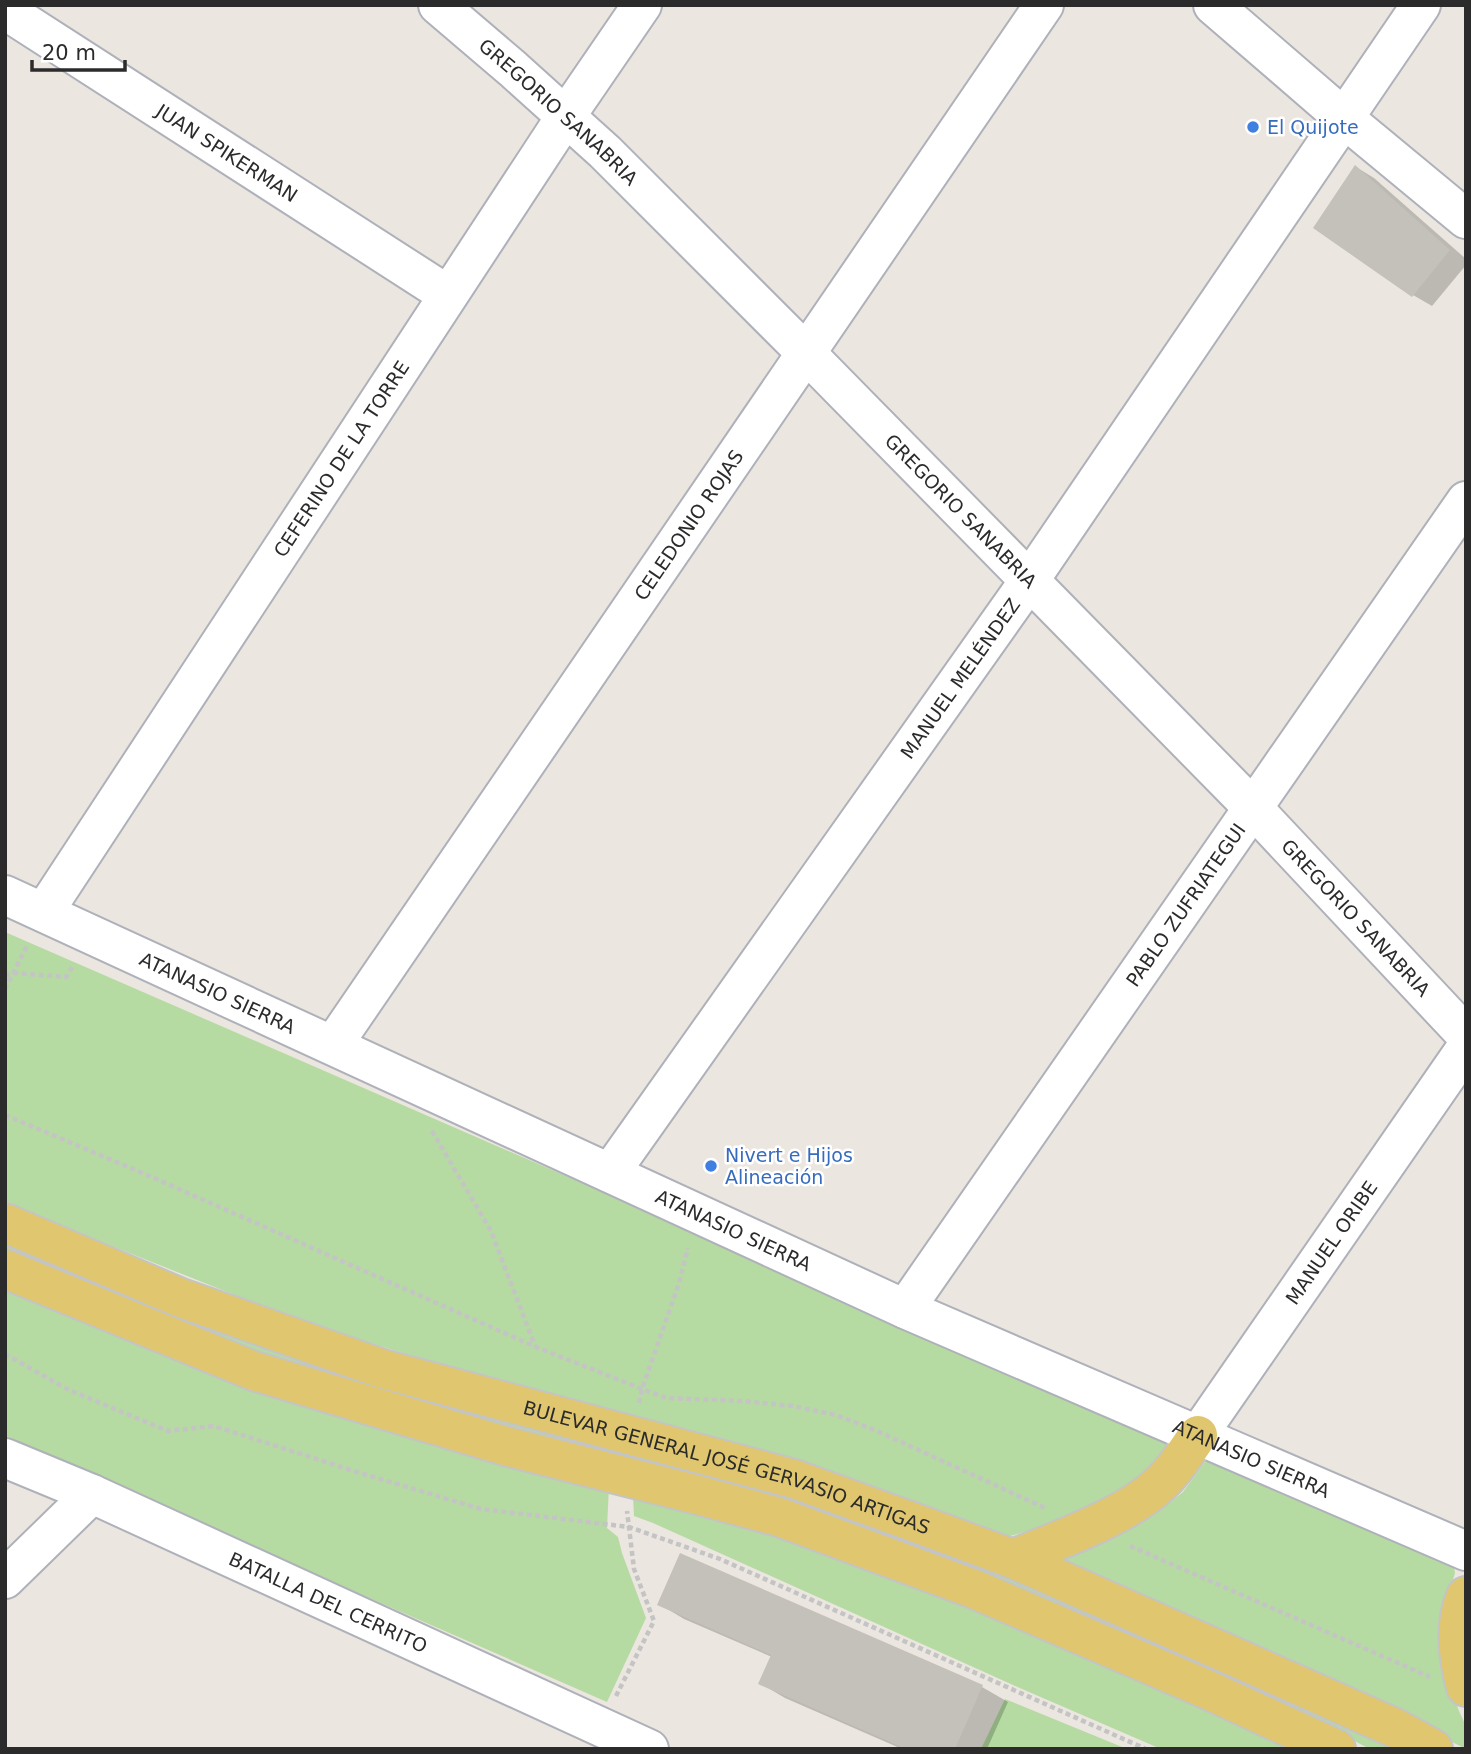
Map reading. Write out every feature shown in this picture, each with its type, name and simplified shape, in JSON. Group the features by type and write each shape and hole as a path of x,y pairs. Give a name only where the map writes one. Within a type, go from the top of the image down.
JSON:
{"main road":[{"name":"BULEVAR GENERAL JOSÉ GERVASIO ARTIGAS","path":"5,1223 181,1298 383,1369 794,1479 1013,1559 1395,1728 1433,1749"},
{"name":"BULEVAR GENERAL JOSÉ GERVASIO ARTIGAS","path":"5,1269 254,1371 509,1447 779,1517 974,1589 1206,1689 1336,1749"},
{"path":"1013,1559 1135,1503 1161,1483 1198,1436"},
{"path":"1449,1682 1461,1670 1459,1639 1462,1603 1466,1596"}],"street":[{"name":"GREGORIO SANABRIA","path":"438,5 566,116 806,353 1253,808 1466,1035"},
{"name":"CEFERINO DE LA TORRE","path":"44,912 566,116 642,5"},
{"name":"CELEDONIO ROJAS","path":"333,1045 1044,5"},
{"path":"1213,5 1466,219"},
{"name":"MANUEL MELÉNDEZ","path":"610,1173 1029,581 1422,5"},
{"name":"JUAN SPIKERMAN","path":"5,10 448,295"},
{"name":"PABLO ZUFRIATEGUI","path":"905,1309 1466,501"},
{"name":"ATANASIO SIERRA","path":"5,895 905,1309 1466,1551"},
{"name":"MANUEL ORIBE","path":"1198,1436 1466,1048"},
{"name":"BATALLA DEL CERRITO","path":"5,1458 92,1494 649,1749"},
{"path":"5,1579 92,1494"}],"path":[{"path":"5,989 44,912"},
{"path":"5,975 14,973 66,977 94,935"},
{"path":"5,1115 145,1174 536,1348 666,1398 793,1406 836,1415 877,1431 1087,1527 1449,1682"},
{"path":"427,1124 491,1231 536,1348"},
{"path":"5,1354 69,1390 169,1431 214,1426 481,1509 629,1527 720,1559 1146,1749"}],"green space":[{"path":"5,932 1161,1435 1169,1450 1140,1482 1049,1525 1007,1537 796,1465 393,1350 295,1319 5,1201"},
{"path":"5,1244 104,1287 262,1346 704,1470 920,1540 1339,1720 1393,1749 1370,1749 1335,1731 626,1460 255,1356 5,1254"},
{"path":"5,1290 609,1486 607,1528 618,1537 646,1618 607,1702 5,1439"},
{"path":"1211,1460 1450,1562 1455,1573 1446,1603 1446,1673 1466,1726 1466,1749 1349,1690 1060,1560 1157,1513 1183,1492 1205,1462"},
{"path":"633,1496 703,1513 777,1537 967,1606 1296,1749 1161,1749 634,1516"},
{"path":"1005,1699 1127,1749 981,1749"}],"building":[{"path":"1355,165 1450,250 1412,297 1313,228"},
{"path":"680,1553 983,1685 955,1749 906,1749 758,1684 771,1655 657,1605"}],"place":[{"name":"El Quijote","path":"1253,127"},
{"name":"Nivert e Hijos Alineación","path":"711,1166"}]}
